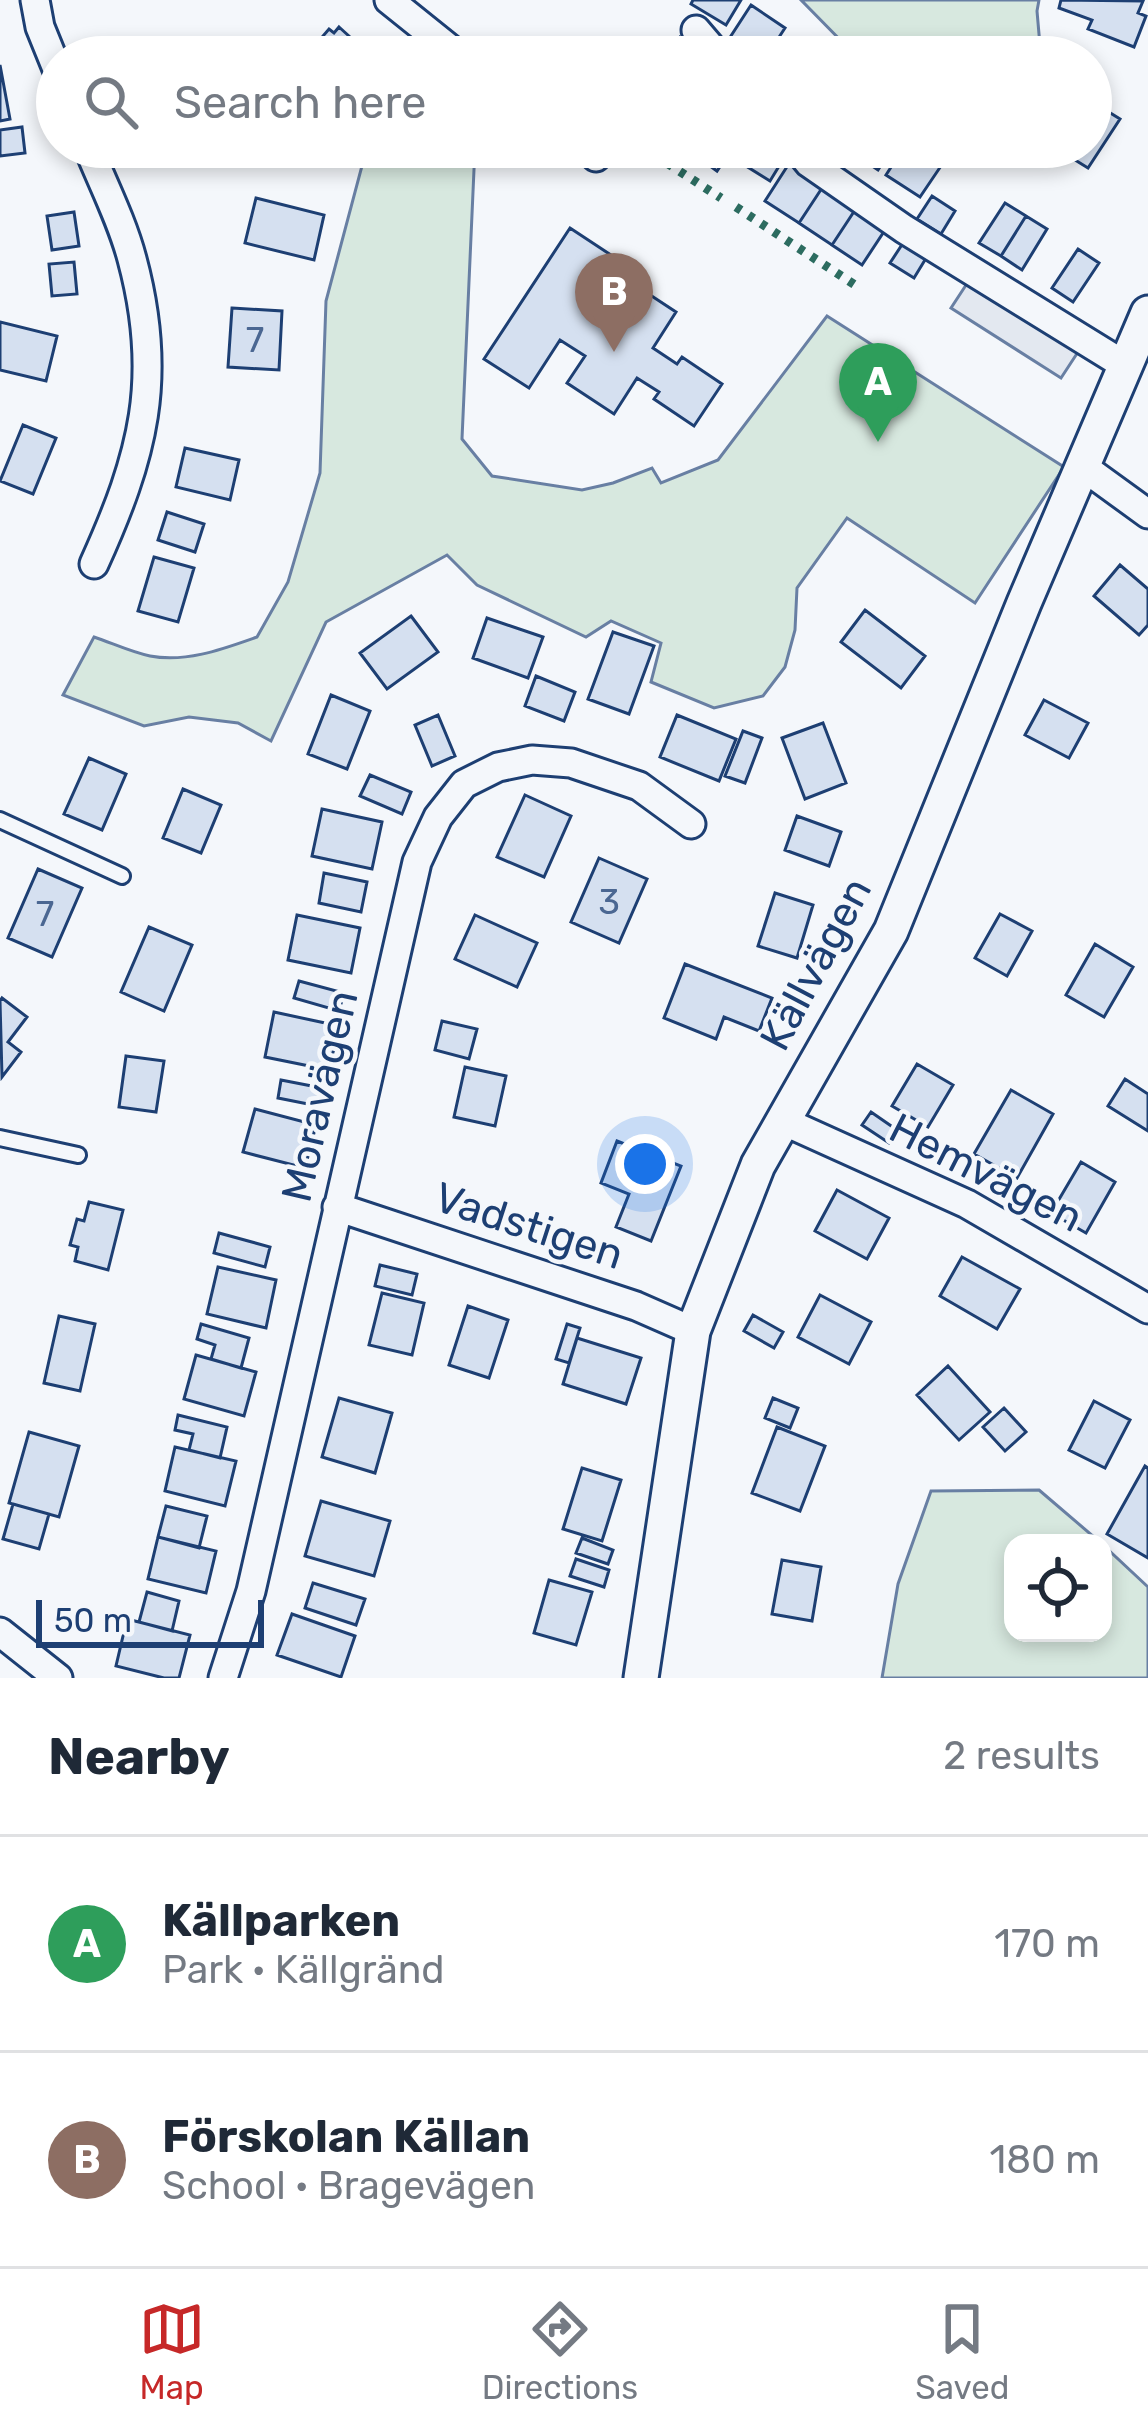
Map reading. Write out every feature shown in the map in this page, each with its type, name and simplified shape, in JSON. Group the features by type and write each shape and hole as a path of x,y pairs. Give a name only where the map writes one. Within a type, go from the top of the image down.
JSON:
{"street":[{"path":"34,0 44,36"},
{"path":"389,0 434,36"},
{"path":"696,30 701,36"},
{"path":"94,564 136,460 147,402 148,357 132,255 97,168"},
{"path":"821,168 904,229 1126,366"},
{"name":"Källvägen","path":"641,1678 693,1331 758,1165 891,931 1148,313"},
{"path":"1082,466 1148,514"},
{"name":"Moravägen","path":"224,1678 251,1592 417,862 438,817 464,784 498,767 532,760 571,763 639,785 692,824"},
{"name":"Hemvägen","path":"781,1120 968,1204 1148,1309"},
{"name":"Vadstigen","path":"337,1207 636,1306 693,1331"},
{"path":"0,1632 58,1678"}],"lane":[{"path":"0,820 122,876"},
{"path":"0,1138 78,1154"}],"shaded area":[{"path":"801,0 1039,0 1039,36 836,36"},
{"path":"361,168 474,168 462,439 492,476 582,490 652,468 661,483 718,460 827,316 1064,467 975,603 847,518 797,588 795,630 785,667 763,696 714,708 651,682 661,643 611,621 586,637 477,585 447,555 326,622 271,741 238,723 189,717 144,726 63,695 94,637 164,658 218,650 257,637 288,582 320,473 326,301"},
{"path":"968,282 1078,352 1061,378 951,308"},
{"path":"1039,1490 1090,1534 1004,1534 1004,1642 1112,1642 1112,1553 1148,1587 1148,1678 882,1678 898,1584 931,1491"}],"building":[{"path":"693,0 741,0 726,25 691,4"},
{"path":"1061,0 1143,1 1138,13 1146,16 1134,47 1088,29 1092,20 1059,8"},
{"path":"751,5 785,28 780,36 731,36"},
{"path":"339,27 349,36 323,36 329,29 334,33"},
{"path":"0,65 10,119 0,121"},
{"path":"22,127 25,153 0,156 0,130"},
{"path":"749,168 778,168 770,181"},
{"path":"786,168 799,168 824,185 799,223 765,201"},
{"path":"890,168 940,168 920,197 886,175"},
{"path":"824,185 857,207 832,245 799,223"},
{"path":"932,196 955,211 941,234 917,219"},
{"path":"256,198 324,215 314,260 245,243"},
{"path":"1005,203 1026,216 1001,256 979,243"},
{"path":"857,207 887,227 862,265 832,245"},
{"path":"74,212 79,246 52,250 47,216"},
{"path":"1026,216 1047,229 1022,270 1001,256"},
{"path":"570,228 614,257 588,297 615,315 635,285 676,312 653,348 677,364 682,357 722,384 694,426 654,399 659,392 637,378 614,414 567,383 585,356 560,340 529,388 484,359"},
{"path":"905,240 928,255 914,278 890,263"},
{"path":"1078,249 1099,263 1073,302 1052,288"},
{"path":"74,262 77,294 52,296 49,264"},
{"path":"232,308 282,311 279,370 228,367"},
{"path":"0,322 57,336 46,381 0,370"},
{"path":"23,425 56,438 33,494 0,481"},
{"path":"185,448 239,460 230,500 176,487"},
{"path":"167,512 204,524 195,552 158,540"},
{"path":"154,557 194,568 178,622 138,611"},
{"path":"1120,565 1148,589 1148,625 1139,635 1094,596"},
{"path":"865,610 925,656 901,688 841,642"},
{"path":"411,616 438,652 387,689 360,653"},
{"path":"487,618 543,637 528,678 473,658"},
{"path":"613,632 654,646 629,714 588,699"},
{"path":"536,676 575,692 564,721 525,706"},
{"path":"331,695 370,711 347,769 308,754"},
{"path":"1044,700 1088,723 1069,758 1025,735"},
{"path":"438,715 455,756 432,766 415,725"},
{"path":"677,715 736,739 719,781 660,757"},
{"path":"823,723 846,783 805,799 782,738"},
{"path":"743,731 762,738 745,783 725,776"},
{"path":"89,758 126,774 102,830 64,814"},
{"path":"370,775 411,792 402,814 360,796"},
{"path":"183,789 221,805 201,853 163,838"},
{"path":"525,795 571,816 544,877 497,857"},
{"path":"322,809 382,822 372,869 312,856"},
{"path":"797,816 841,832 829,866 785,850"},
{"path":"599,858 647,879 619,943 571,922"},
{"path":"38,869 82,888 52,957 8,938"},
{"path":"324,873 367,882 361,912 319,903"},
{"path":"775,893 813,905 797,958 758,946"},
{"path":"1000,914 1032,931 1007,976 975,958"},
{"path":"297,915 360,928 351,973 288,960"},
{"path":"475,915 537,943 517,987 455,959"},
{"path":"149,927 192,945 164,1011 121,992"},
{"path":"1095,944 1133,967 1104,1017 1066,995"},
{"path":"685,964 772,998 759,1031 724,1017 716,1039 664,1018"},
{"path":"299,981 344,993 339,1011 294,998"},
{"path":"2,998 27,1017 8,1042 21,1052 2,1077 0,1001"},
{"path":"274,1012 339,1026 329,1070 265,1057"},
{"path":"442,1021 477,1029 469,1059 435,1050"},
{"path":"126,1056 164,1061 156,1112 119,1107"},
{"path":"917,1064 953,1085 928,1127 892,1106"},
{"path":"465,1067 506,1076 495,1126 454,1117"},
{"path":"1125,1079 1148,1094 1148,1131 1108,1106"},
{"path":"281,1080 322,1088 318,1106 278,1098"},
{"path":"1011,1090 1053,1114 1017,1178 974,1154"},
{"path":"255,1109 316,1125 305,1168 243,1152"},
{"path":"871,1112 897,1130 889,1143 862,1125"},
{"path":"617,1141 681,1166 651,1241 616,1227 629,1194 601,1183"},
{"path":"1081,1162 1115,1182 1086,1233 1051,1213"},
{"path":"837,1190 889,1218 867,1259 815,1231"},
{"path":"89,1202 123,1210 108,1270 75,1261 78,1247 70,1245 77,1219 84,1221"},
{"path":"219,1233 270,1247 265,1267 214,1253"},
{"path":"962,1257 1020,1289 997,1329 940,1296"},
{"path":"380,1265 417,1274 412,1295 375,1286"},
{"path":"218,1267 276,1280 266,1328 207,1314"},
{"path":"382,1293 424,1303 412,1355 369,1345"},
{"path":"820,1295 871,1322 849,1364 798,1337"},
{"path":"468,1306 508,1320 489,1378 449,1365"},
{"path":"753,1315 783,1332 774,1348 744,1331"},
{"path":"59,1316 95,1324 80,1391 44,1383"},
{"path":"201,1324 249,1338 241,1368 211,1359 215,1345 197,1339"},
{"path":"567,1324 580,1328 569,1363 556,1359"},
{"path":"577,1338 641,1358 626,1404 563,1384"},
{"path":"196,1355 256,1372 244,1416 184,1399"},
{"path":"948,1366 990,1412 959,1440 917,1395"},
{"path":"339,1398 392,1413 375,1473 322,1457"},
{"path":"773,1398 798,1408 790,1428 765,1418"},
{"path":"1094,1401 1130,1420 1105,1468 1069,1450"},
{"path":"1004,1408 1026,1432 1005,1451 983,1427"},
{"path":"178,1415 227,1427 220,1458 189,1450 193,1434 175,1430"},
{"path":"777,1427 825,1446 800,1511 752,1493"},
{"path":"29,1432 79,1446 59,1517 9,1503"},
{"path":"175,1447 236,1461 225,1506 165,1491"},
{"path":"1145,1466 1148,1558 1107,1534"},
{"path":"582,1468 621,1480 602,1541 563,1529"},
{"path":"321,1501 390,1521 374,1576 305,1556"},
{"path":"13,1504 49,1514 39,1549 3,1539"},
{"path":"166,1506 207,1516 199,1548 158,1537"},
{"path":"158,1537 216,1551 206,1593 148,1579"},
{"path":"582,1538 613,1550 608,1564 576,1553"},
{"path":"576,1559 609,1570 604,1587 570,1576"},
{"path":"782,1560 821,1567 812,1621 772,1614"},
{"path":"549,1580 592,1592 576,1645 534,1633"},
{"path":"313,1583 365,1599 356,1625 305,1608"},
{"path":"147,1592 179,1601 172,1631 139,1622"},
{"path":"292,1614 355,1636 341,1677 277,1655"},
{"path":"127,1619 190,1635 179,1678 116,1666"}],"hedge":[{"path":"675,168 721,198"},
{"path":"736,207 855,285"}],"place":[{"name":"Förskolan Källan","path":"614,352"},
{"name":"Källparken","path":"878,442"}]}
